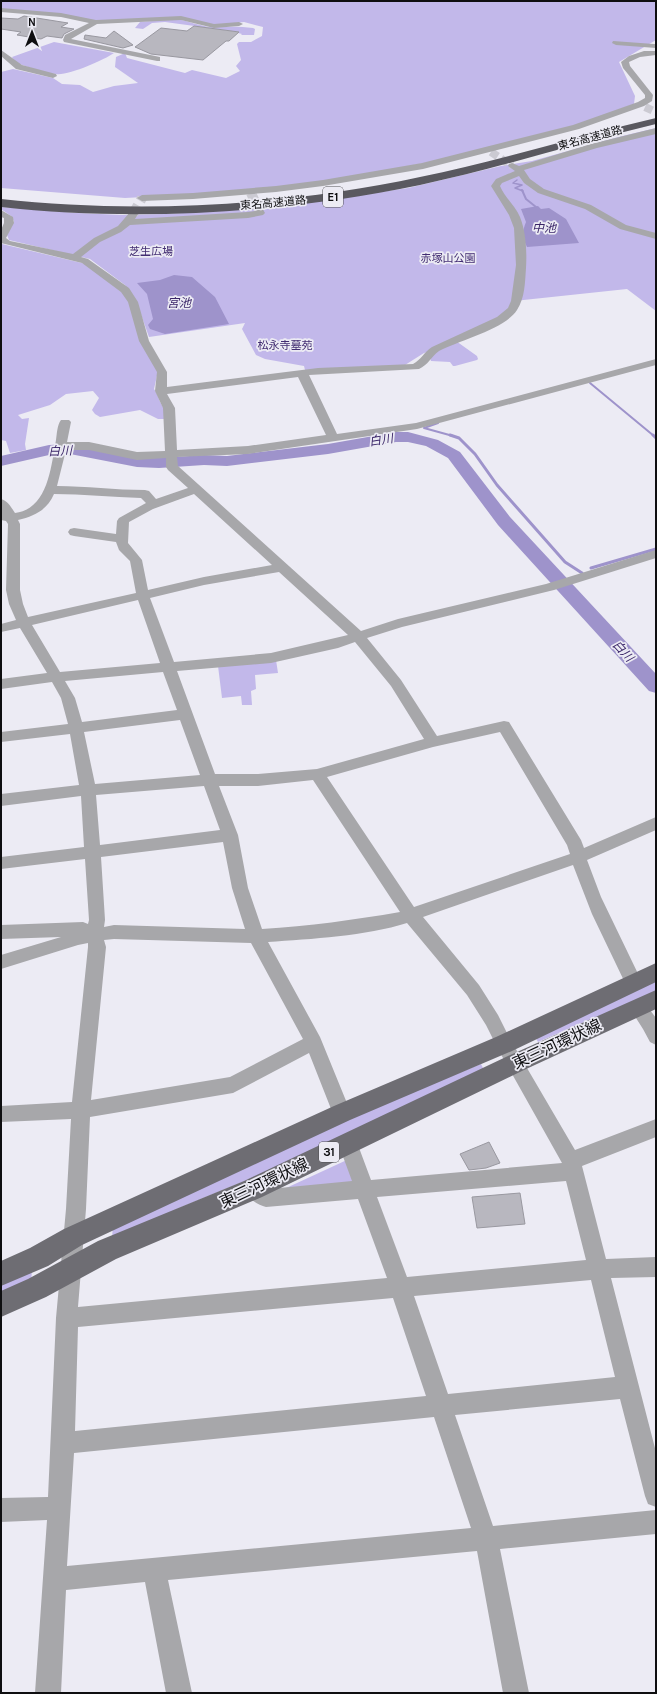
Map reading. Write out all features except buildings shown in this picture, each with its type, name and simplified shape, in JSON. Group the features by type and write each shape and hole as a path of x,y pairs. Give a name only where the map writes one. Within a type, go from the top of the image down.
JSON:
{"highway":[{"path":"493,152 540,142 647,106"},
{"name":"東名高速道路","path":"1,195 115,202 184,201 256,197 320,190 430,172 493,152 656,116"},
{"name":"東名高速道路","path":"1,203 140,210 246,206 299,201 384,188 450,175 656,121"}],"main road":[{"name":"東三河環状線","path":"1,1304 71,1270 107,1250 253,1189 348,1143 510,1053 633,982 656,972"},
{"name":"東三河環状線","path":"1,1274 39,1257 73,1237 342,1113 647,1003"}],"street":[{"path":"1,10 54,14 96,22 181,18 214,26 239,24"},
{"path":"96,22 68,37 67,40 157,59"},
{"path":"616,43 656,46"},
{"path":"1,52 18,66 53,76"},
{"path":"142,198 250,192 323,183 423,166 493,152 647,106 650,97 626,66 625,62 631,57 656,53"},
{"path":"162,391 302,373 415,367 424,363 431,353 438,348 474,332 513,309 517,299 521,273 522,251 517,220 495,186 499,181 517,169 540,164 594,146 656,131"},
{"path":"517,169 531,185 541,191 588,206 623,227 656,236"},
{"path":"74,258 97,240 117,232 130,218 204,219 260,213 258,208"},
{"path":"1,213 8,217 9,223 1,239 7,243 85,261 114,281 130,297 133,302 144,341 162,372 162,391 165,402 169,408 172,459 196,489 358,636 396,683 433,742"},
{"path":"61,446 89,446 137,456 172,459 333,438 417,426 656,362"},
{"path":"302,373 333,438"},
{"path":"5,513 24,515 40,506 50,490 61,446 65,422"},
{"path":"196,489 154,505 123,521 122,539 124,547 136,560 143,596 230,835 240,888 256,936 314,1042 342,1113"},
{"path":"50,490 89,490 102,493 144,494 154,505"},
{"path":"5,513 14,524 8,561 13,590 24,624 68,698 74,716 75,728 88,790 97,920 94,935 97,948 81,1110 76,1209 67,1318 64,1442 48,1693"},
{"path":"74,532 122,539"},
{"path":"1,684 56,677 271,658 338,643 398,624 552,586 656,554"},
{"path":"1,628 24,624 204,581 283,567"},
{"path":"1,737 186,714"},
{"path":"1,800 88,790 209,780 258,780 317,774 433,742 504,726 575,844 578,857 596,903 633,982"},
{"path":"317,774 412,915 473,990 492,1020 572,1166 599,1269 627,1387 656,1496"},
{"path":"1,962 94,935 114,932 256,936 306,933 351,927 412,915 578,857 656,823"},
{"path":"1,863 230,835"},
{"path":"1,932 83,929 94,935"},
{"path":"647,1003 650,1024 656,1037"},
{"path":"1,1114 81,1110 233,1085 314,1042"},
{"path":"253,1189 266,1198 365,1190 572,1166 656,1128"},
{"path":"348,1143 400,1287 486,1538 516,1693"},
{"path":"67,1318 599,1269 656,1268"},
{"path":"64,1442 627,1387"},
{"path":"1,1510 59,1508"},
{"path":"55,1579 656,1522"},
{"path":"154,1570 179,1693"}],"green space":[{"path":"1,1 656,1 656,40 619,62 635,96 634,104 568,128 430,162 322,182 219,193 125,198 1,188 1,72 13,69 53,78 62,84 80,85 93,92 114,86 138,83 115,67 116,57 125,53 127,58 185,73 192,70 226,78 240,71 236,66 241,60 237,44 239,42 251,42 262,36 263,27 244,22 216,25 182,18 97,21 1,9"},
{"path":"177,19 202,26 253,28 255,29 254,35 241,35 242,34 238,33 239,32 165,22 152,23 143,29 135,28 140,22"},
{"path":"54,42 114,53 86,67 62,74 36,70 16,63 12,57"},
{"name":"赤塚山公園","path":"656,128 656,311 627,289 514,301 508,312 456,341 477,356 478,359 455,366 453,366 450,362 431,361 428,352 405,365 305,370 304,366 265,359 256,355 242,329 245,323 149,337 138,306 125,285 90,259 9,240 7,235 14,221 11,216 1,209 1,207 123,215 166,214 201,212 354,196 408,188 501,166 532,161"},
{"path":"1,242 2,244 86,264 122,292 131,304 158,371 154,389 165,409 166,419 158,419 140,410 100,417 92,410 99,398 93,391 66,394 50,405 18,415 22,419 29,418 25,444 26,450 10,453 6,441 1,440"},
{"path":"276,660 278,673 255,675 256,689 251,691 252,705 242,705 241,696 222,698 218,666"},
{"path":"656,978 656,994 591,1019 538,1042 533,1033"},
{"path":"481,1064 485,1072 264,1173 112,1238 113,1225 342,1120"},
{"path":"349,1159 360,1187 271,1195"},
{"path":"32,1269 31,1285 1,1299 1,1283"}],"water":[{"name":"中池","path":"538,206 541,209 549,208 566,219 579,243 527,247 523,234 526,222 521,209"},
{"name":"宮池","path":"174,275 192,277 215,297 229,324 165,334 150,329 148,325 153,319 147,294 137,283 160,280"}],"waterway":[{"path":"517,180 513,183 522,185 515,188 522,191"},
{"path":"522,191 526,199 536,207"},
{"path":"590,383 654,436"},
{"path":"438,423 424,428 453,436"},
{"path":"453,436 459,438 475,454 497,485 565,562 582,573"},
{"name":"白川","path":"1,461 49,450 70,449 137,462 159,463 204,460 227,461 328,449 396,437 408,437 432,443 454,455 504,521 656,686"},
{"path":"591,568 656,549"}],"tunnel":[{"path":"645,107 656,112"},
{"path":"491,152 512,166"},
{"path":"251,193 258,208"},
{"path":"133,214 142,198"}],"park label":[{"name":"芝生広場","path":"151,251"},
{"name":"松永寺墓苑","path":"285,345"}]}
